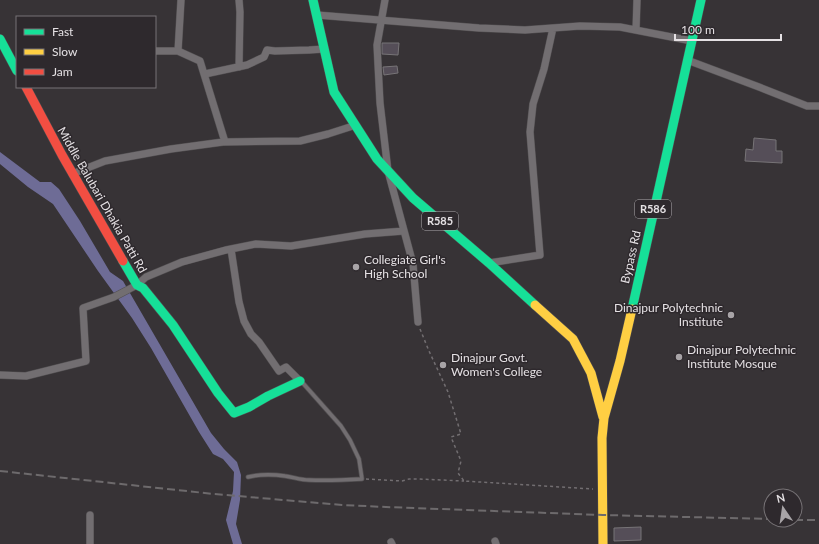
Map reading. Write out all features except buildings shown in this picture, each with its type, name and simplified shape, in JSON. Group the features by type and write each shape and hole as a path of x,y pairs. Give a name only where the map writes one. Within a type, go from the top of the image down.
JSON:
{"main road":[{"name":"R585","path":"313,0 334,92 376,159 413,198 573,338 591,373 604,418"},
{"name":"Bypass Rd","path":"603,544 602,438 604,418 620,360 701,0"},
{"path":"0,39 16,67"},
{"name":"Middle Balubari Dhakia Patti Rd","path":"27,88 72,174 136,285 143,288 173,325 218,393 234,413 300,381"}],"street":[{"path":"178,51 181,0"},
{"path":"239,0 239,67"},
{"path":"386,0 377,45 380,103 388,171 413,264 418,322"},
{"path":"636,30 637,0"},
{"path":"317,15 479,28 525,30 580,26 620,27 692,41"},
{"path":"489,263 540,255 530,132 533,104 544,69 553,28"},
{"path":"204,74 247,65 264,57 267,50 324,49"},
{"path":"156,51 178,51 200,60 225,142"},
{"path":"687,60 807,106 819,106"},
{"path":"72,174 105,161 171,149 225,142 300,140 328,134 356,125"},
{"path":"0,376 26,376 86,361 83,308 114,297 136,285 146,277 182,262 256,244 291,246 365,234 404,231"},
{"path":"231,249 239,302 244,321 251,334 259,342 279,371 286,367 300,381"},
{"path":"90,515 90,544"}],"lane":[{"path":"248,477 269,474 308,480 326,481 362,479 359,459 350,440 341,426 300,381"}],"path":[{"path":"418,322 429,351 448,392 461,434 451,437 461,461 458,473 464,481"},
{"path":"362,479 402,481 418,479 603,489"}],"shaded area":[{"path":"0,152 40,182 51,182 59,189 110,272 123,281 211,433 237,462 241,475 240,500 236,524 242,544 233,544 226,520 233,491 234,472 223,459 213,454 132,318 53,204 28,187 0,164"}],"railway":[{"path":"0,471 214,494 342,505 603,515 763,519"},
{"path":"803,520 819,520"}],"traffic: fast":[{"path":"313,0 334,92 377,159 413,198 489,263 535,305"},
{"path":"632,309 701,0"},
{"path":"0,39 16,69"},
{"path":"123,261 137,285 143,288 173,325 218,393 234,413 300,381"}],"traffic: slow":[{"path":"535,305 573,339 591,373 603,417"},
{"path":"603,544 602,438 604,418 620,361 632,309"}],"traffic: jam":[{"path":"27,88 62,155 123,261"}],"place":[{"name":"Collegiate Girl's High School","path":"356,267"},
{"name":"Dinajpur Polytechnic Institute","path":"731,315"},
{"name":"Dinajpur Polytechnic Institute Mosque","path":"679,357"},
{"name":"Dinajpur Govt. Women's College","path":"443,365"}]}
